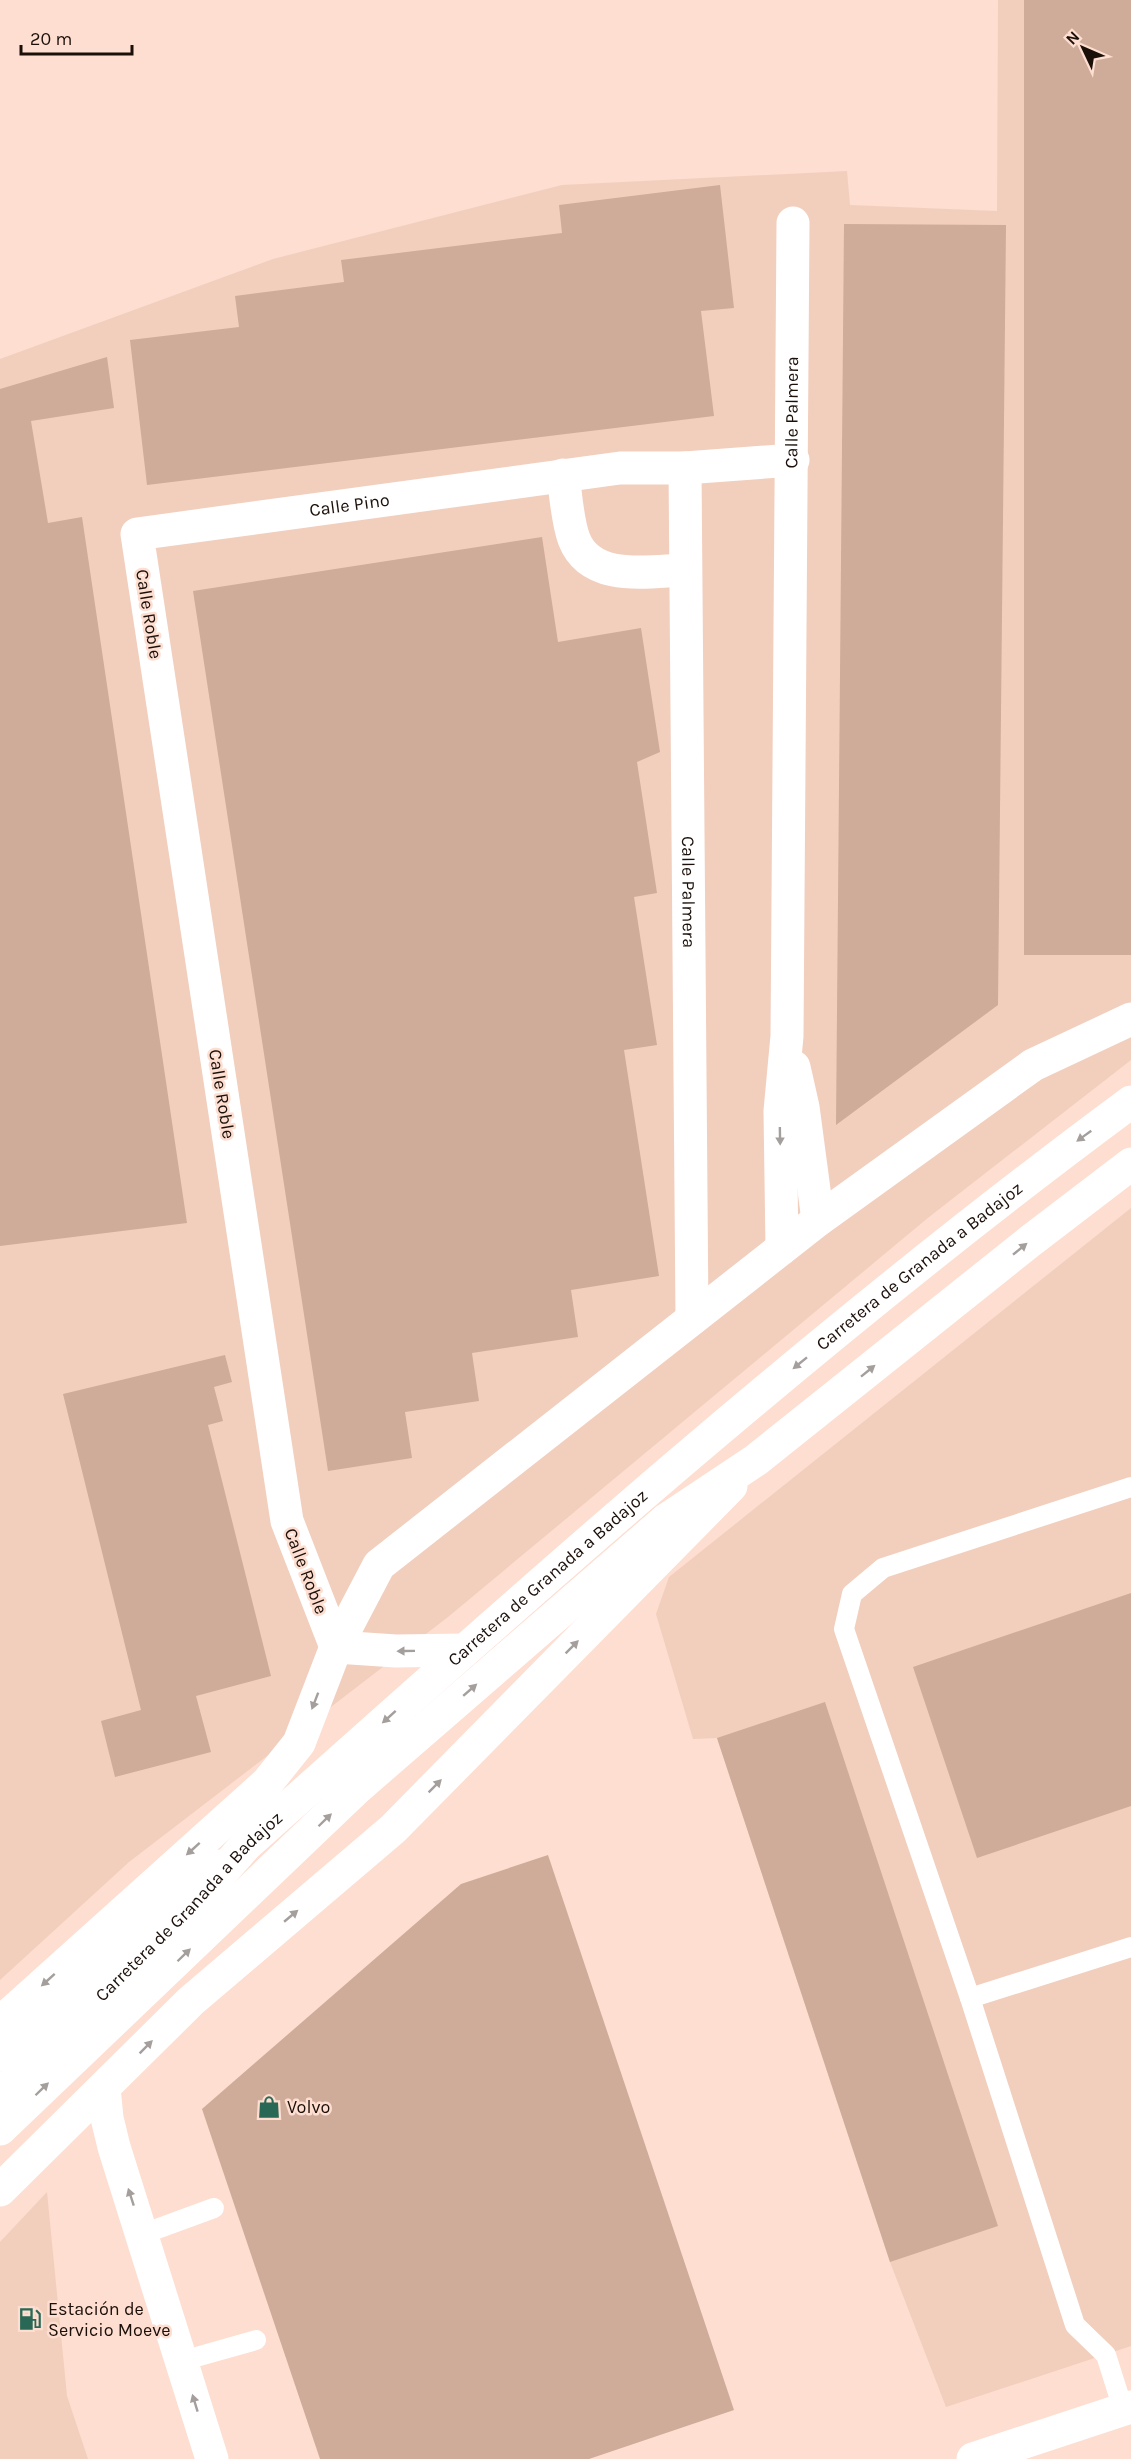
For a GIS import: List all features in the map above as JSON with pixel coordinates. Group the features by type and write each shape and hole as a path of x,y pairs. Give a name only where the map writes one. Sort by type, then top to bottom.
{"main road":[{"name":"Calle Palmera","path":"782,1248 780,1112 787,1036 793,223"},
{"name":"Calle Pino","path":"136,534 620,468 685,468 793,460"},
{"name":"Calle Palmera","path":"685,468 692,1317"},
{"path":"563,475 574,540 589,559 613,572 685,570"},
{"name":"Calle Roble","path":"136,534 287,1521 336,1647"},
{"path":"0,2023 267,1783 299,1743 336,1647 379,1565 818,1220 1033,1065 1131,1018"},
{"name":"Calle Palmera","path":"787,1036 803,1107 818,1220"},
{"name":"Carretera de Granada a Badajoz","path":"0,2095 189,1909 246,1845 656,1481 1010,1191 1131,1101"},
{"name":"Carretera de Granada a Badajoz","path":"0,2129 356,1790 666,1520 756,1460 1131,1164"},
{"path":"0,2190 191,2001 393,1829 756,1460"},
{"path":"336,1647 396,1651 464,1650"},
{"path":"0,2055 177,1895 246,1845"},
{"path":"104,2088 114,2147 212,2459"},
{"path":"973,2459 1127,2408"}],"lane":[{"path":"1127,2408 1106,2355 1075,2325 970,1998 844,1629 852,1594 883,1568 1131,1487"},
{"path":"970,1998 1131,1947"},
{"path":"143,2234 214,2208"},
{"path":"182,2361 256,2340"}],"shaded area":[{"path":"998,0 1131,0 1131,1060 929,1217 448,1617 129,1862 0,1980 0,359 273,259 562,185 847,171 850,205 997,211"},
{"path":"1131,1208 1131,2346 946,2407 890,2262 717,1738 693,1739 656,1614 669,1577"},
{"name":"Estación de Servicio Moeve","path":"47,2192 67,2396 88,2459 0,2459 0,2242"}],"building":[{"path":"1024,0 1131,0 1131,955 1024,955"},
{"path":"720,185 734,308 701,311 714,416 147,485 130,340 239,327 235,296 344,282 341,260 562,233 559,205"},
{"path":"844,224 1006,225 998,1005 836,1125"},
{"path":"107,357 114,408 31,421 48,523 82,517 187,1223 0,1246 0,389"},
{"path":"542,537 558,642 641,628 660,752 637,762 657,893 634,897 657,1045 624,1050 659,1276 571,1290 578,1337 472,1353 479,1401 405,1412 412,1458 328,1471 193,591"},
{"path":"225,1355 232,1382 214,1387 223,1421 208,1425 271,1676 196,1696 211,1752 115,1777 101,1721 141,1710 63,1394"},
{"path":"1131,1593 1131,1806 977,1858 913,1667"},
{"path":"825,1702 998,2226 890,2262 717,1738"},
{"path":"548,1855 734,2410 589,2459 320,2459 202,2109 461,1884"}],"place":[{"name":"Volvo","path":"269,2107"},
{"name":"Estación de Servicio Moeve","path":"30,2319"}]}
